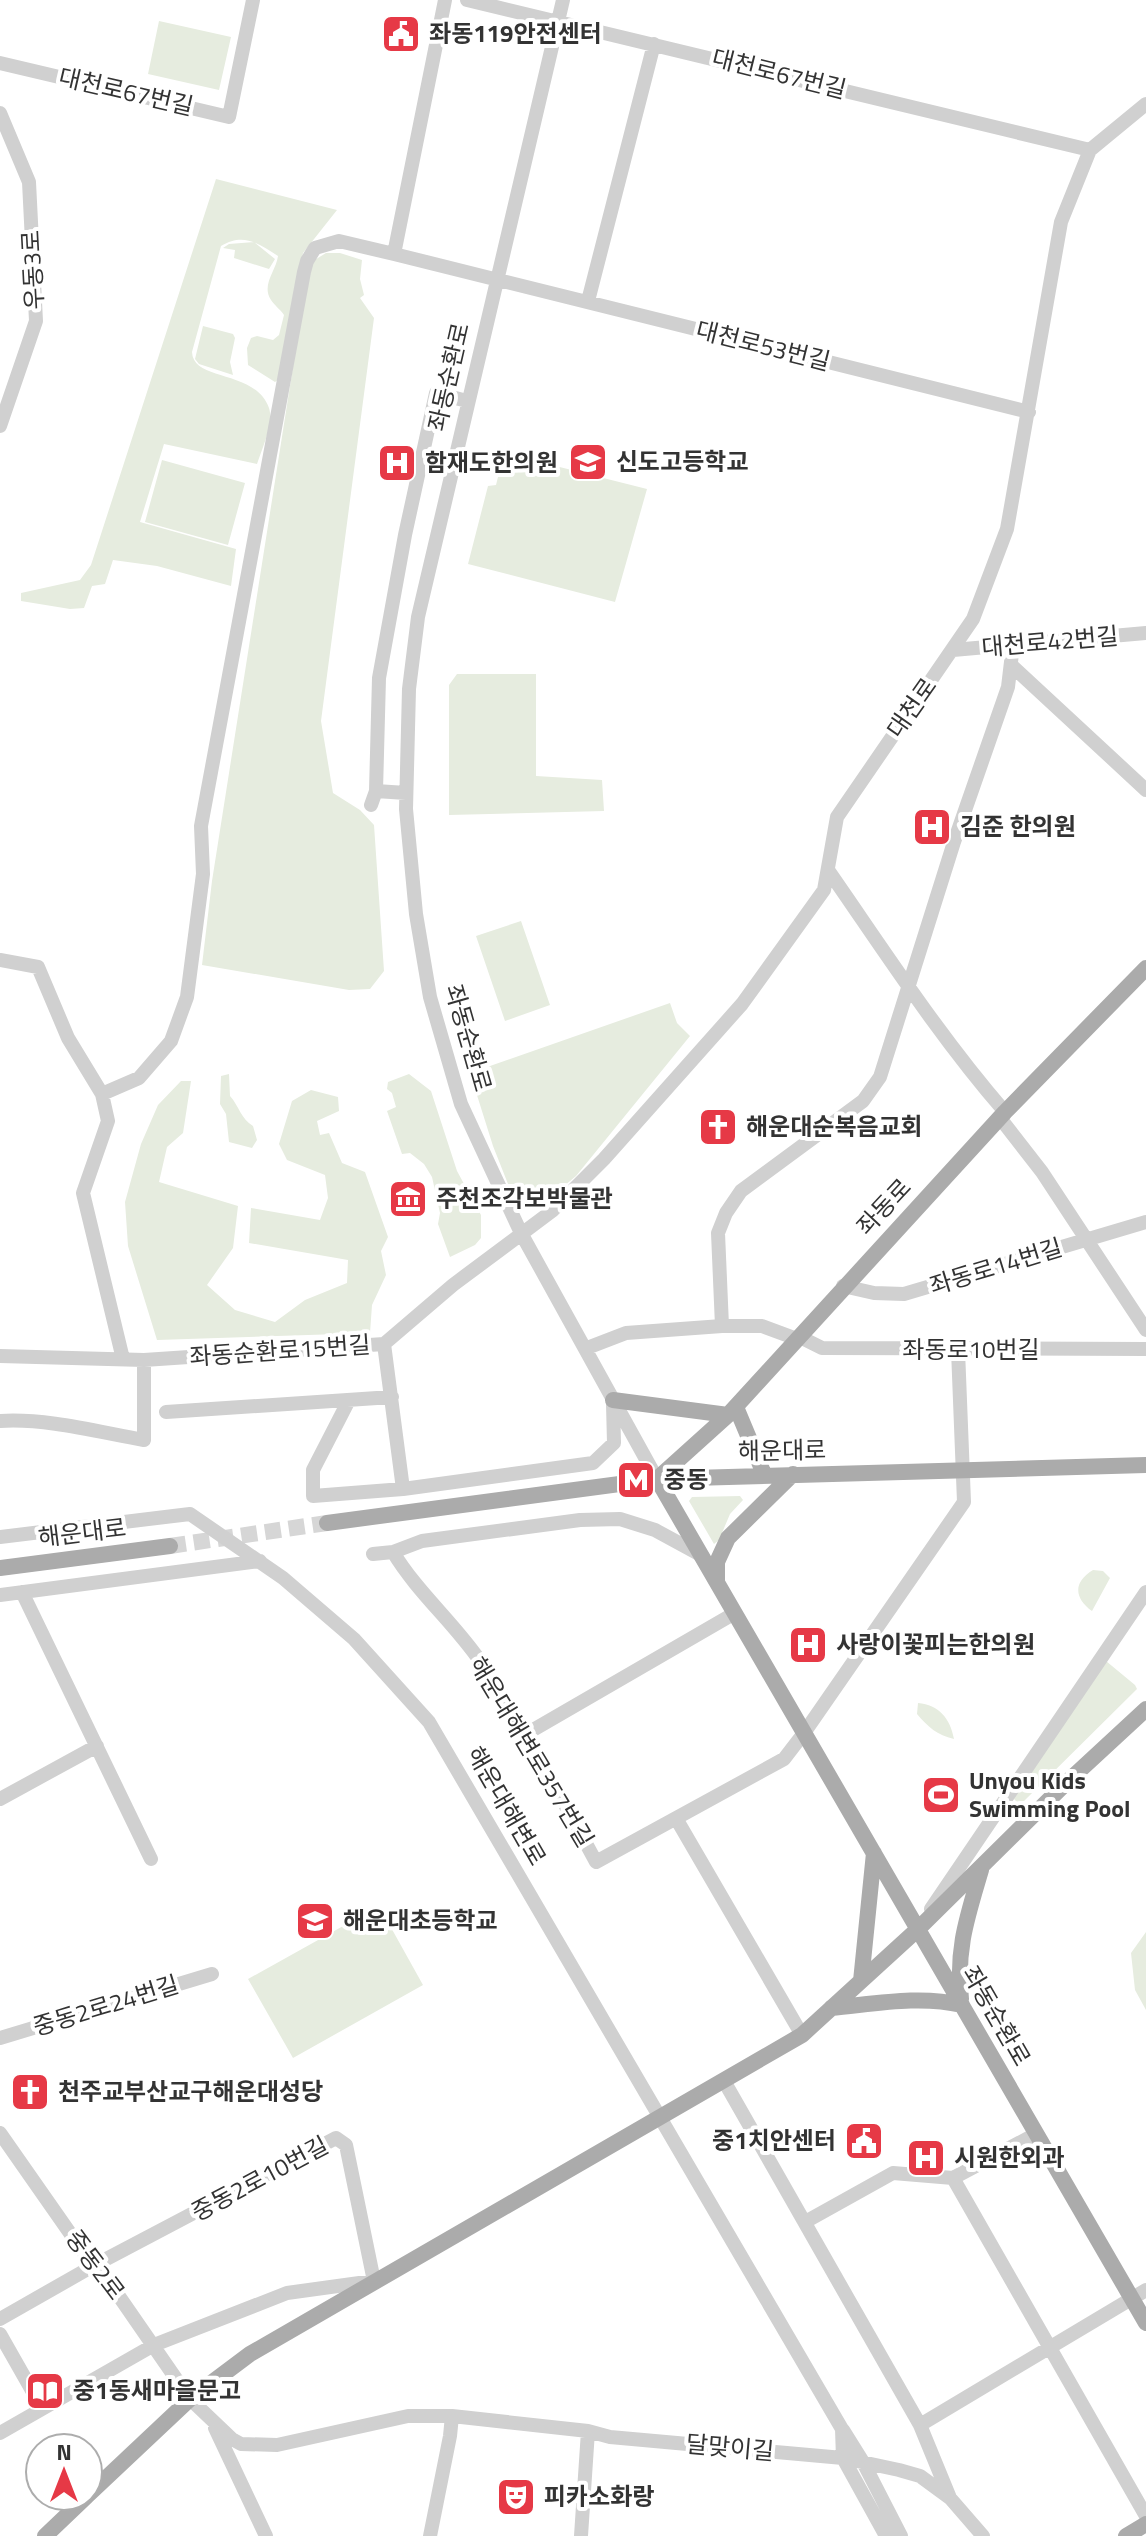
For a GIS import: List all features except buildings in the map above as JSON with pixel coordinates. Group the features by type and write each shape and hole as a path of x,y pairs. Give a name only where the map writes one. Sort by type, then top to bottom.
{"main road":[{"name":"좌동로","path":"657,1479 732,1411 1002,1115 1146,968"},
{"path":"613,1400 732,1411 764,1474"},
{"name":"해운대로","path":"327,1523 657,1479 1146,1465"},
{"path":"717,1582 717,1562 728,1538 793,1474"},
{"name":"좌동순환로","path":"657,1479 1036,2134 1141,2299 1146,2323"},
{"name":"해운대로","path":"0,1568 170,1546"},
{"path":"104,2481 190,2399 250,2354 802,2035 918,1929 1146,1709"},
{"path":"861,1981 874,1853"},
{"path":"831,2008 914,1999 943,2000 962,2005 959,1953 983,1865"},
{"path":"45,2536 71,2512"},
{"path":"1126,2536 1146,2524"}],"street":[{"name":"대천로67번길","path":"0,63 229,117 253,0"},
{"path":"394,254 445,0"},
{"name":"대천로67번길","path":"467,0 1090,150"},
{"name":"좌동순환로","path":"563,0 418,617 409,689 406,793 416,914 430,997 461,1104 521,1233 657,1479"},
{"path":"588,301 654,44"},
{"name":"대천로","path":"521,1233 552,1211 604,1159 742,1004 824,890 837,817 973,619 1000,553 1029,412 1061,222 1090,150 1146,104"},
{"name":"우동3로","path":"0,113 29,182 36,321 0,426"},
{"path":"102,1094 139,1078 171,1041 187,997 203,874 201,826 307,261 315,248 339,241 497,279"},
{"name":"대천로53번길","path":"497,279 1029,412"},
{"path":"406,793 374,798 379,678 405,535 436,393 467,401"},
{"name":"대천로42번길","path":"953,650 1146,633"},
{"path":"722,1326 718,1233 726,1213 741,1191 863,1101 880,1077 954,842 1008,687 1013,645"},
{"path":"1012,666 1146,790"},
{"path":"828,870 1042,1172 1146,1330"},
{"path":"0,960 38,967 68,1038 102,1094 108,1121 83,1193 123,1359"},
{"name":"좌동로14번길","path":"843,1286 874,1293 904,1294 1146,1222"},
{"name":"좌동순환로15번길","path":"0,1356 144,1360 384,1344 453,1285 521,1233"},
{"name":"좌동로10번길","path":"587,1348 626,1333 762,1326 822,1348 1146,1349"},
{"path":"384,1344 403,1489"},
{"path":"802,2035 677,1820 784,1759 964,1502 958,1350"},
{"path":"0,1421 80,1428 144,1440 144,1360"},
{"path":"166,1412 392,1397"},
{"path":"349,1400 313,1470 313,1496 403,1489 593,1463 614,1443 613,1400"},
{"name":"해운대해변로","path":"0,1537 190,1514 260,1561 354,1639 429,1722 842,2429 843,2458"},
{"path":"373,1554 393,1552 422,1541 580,1520 620,1519 655,1530 701,1555"},
{"name":"해운대해변로357번길","path":"393,1552 406,1573 479,1659 526,1734 596,1862 677,1820"},
{"path":"0,1595 260,1561"},
{"path":"22,1592 151,1859"},
{"path":"918,1929 1146,1592"},
{"path":"526,1734 735,1613"},
{"path":"0,1799 97,1746"},
{"name":"중동2로24번길","path":"0,2038 212,1974"},
{"path":"724,2081 920,2425 950,2498"},
{"name":"중동2로","path":"0,2133 190,2399"},
{"path":"805,2222 893,2173 953,2178 1036,2134"},
{"name":"중동2로10번길","path":"93,2266 336,2138 346,2145 374,2281"},
{"path":"953,2178 1146,2516"},
{"path":"0,2319 93,2266"},
{"path":"0,2433 154,2345 287,2293 374,2281"},
{"path":"920,2425 1141,2299"},
{"path":"0,2334 42,2408"},
{"name":"달맞이길","path":"190,2399 232,2439 250,2446 264,2446 408,2416 452,2416 588,2431 610,2437 843,2458 920,2476 950,2498 983,2536"},
{"path":"430,2536 452,2416"},
{"name":"달맞이길","path":"210,2417 266,2536"},
{"path":"842,2429 863,2462 901,2536"},
{"path":"581,2536 588,2431"},
{"path":"843,2458 886,2536"}],"shaded area":[{"path":"159,21 231,37 219,90 148,74"},
{"path":"216,179 337,210 303,253 279,379 275,382 248,365 247,348 251,338 257,336 273,340 279,335 284,315 268,294 278,256 251,241 237,240 221,246 192,352 202,368 239,381 262,396 270,414 267,436 257,464 164,444 140,522 236,549 231,586 157,566 113,560 105,584 92,586 84,608 70,609 21,601 21,593 80,580 91,565"},
{"path":"254,242 275,259 269,269 234,258 235,250 223,248 229,244"},
{"path":"326,253 340,253 362,260 360,279 364,295 360,298 374,318 321,721 333,793 360,810 374,825 384,971 370,989 349,990 202,965 212,881 307,278 313,261"},
{"path":"203,326 233,334 235,338 230,362 233,375 199,364 195,359"},
{"path":"504,453 647,489 615,602 468,564 488,486 496,485"},
{"path":"162,460 245,483 228,545 145,522"},
{"path":"457,674 536,674 536,776 602,780 604,811 449,815 449,685"},
{"path":"521,921 550,1005 505,1021 476,936"},
{"path":"670,1003 677,1023 690,1036 576,1176 551,1197 536,1205 524,1204 512,1194 470,1073"},
{"path":"229,1074 230,1096 253,1126 257,1140 252,1148 229,1142 226,1114 220,1104 221,1076"},
{"path":"409,1074 431,1091 457,1171 481,1215 481,1238 475,1245 450,1257 438,1224 440,1213 432,1177 424,1164 410,1153 402,1154 387,1111 396,1107 392,1093 387,1089 388,1082"},
{"path":"181,1081 191,1081 183,1133 167,1147 159,1182 238,1206 233,1248 207,1285 235,1310 275,1322 305,1300 347,1283 348,1260 249,1243 251,1208 320,1220 328,1198 325,1175 287,1160 279,1144 292,1101 311,1090 338,1097 339,1111 317,1121 320,1135 329,1133 342,1163 365,1172 388,1237 381,1251 386,1275 372,1305 370,1333 157,1340 128,1246 125,1202 141,1144 158,1105"},
{"path":"740,1496 743,1500 730,1514 719,1540 714,1544 689,1501 692,1497"},
{"path":"1093,1570 1103,1571 1110,1578 1092,1611 1082,1601 1078,1590 1082,1580"},
{"path":"1106,1661 1137,1689 1024,1801 1017,1802 1014,1799 1016,1793"},
{"path":"918,1703 942,1714 950,1725 954,1739 938,1733 925,1723 917,1714"},
{"path":"379,1906 423,1985 293,2058 248,1979"},
{"path":"1146,1932 1146,2010 1135,1990 1131,1953"}],"tunnel":[{"path":"170,1546 327,1523"}],"place":[{"name":"좌동119안전센터","path":"401,34"},
{"name":"신도고등학교","path":"588,462"},
{"name":"함재도한의원","path":"397,463"},
{"name":"김준 한의원","path":"932,827"},
{"name":"해운대순복음교회","path":"718,1127"},
{"name":"주천조각보박물관","path":"408,1199"},
{"name":"중동","path":"636,1480"},
{"name":"사랑이꽃피는한의원","path":"808,1645"},
{"name":"Unyou Kids Swimming Pool","path":"941,1795"},
{"name":"해운대초등학교","path":"315,1921"},
{"name":"천주교부산교구해운대성당","path":"30,2092"},
{"name":"중1치안센터","path":"864,2141"},
{"name":"시원한외과","path":"926,2158"},
{"name":"중1동새마을문고","path":"45,2391"},
{"name":"피카소화랑","path":"516,2497"}]}
